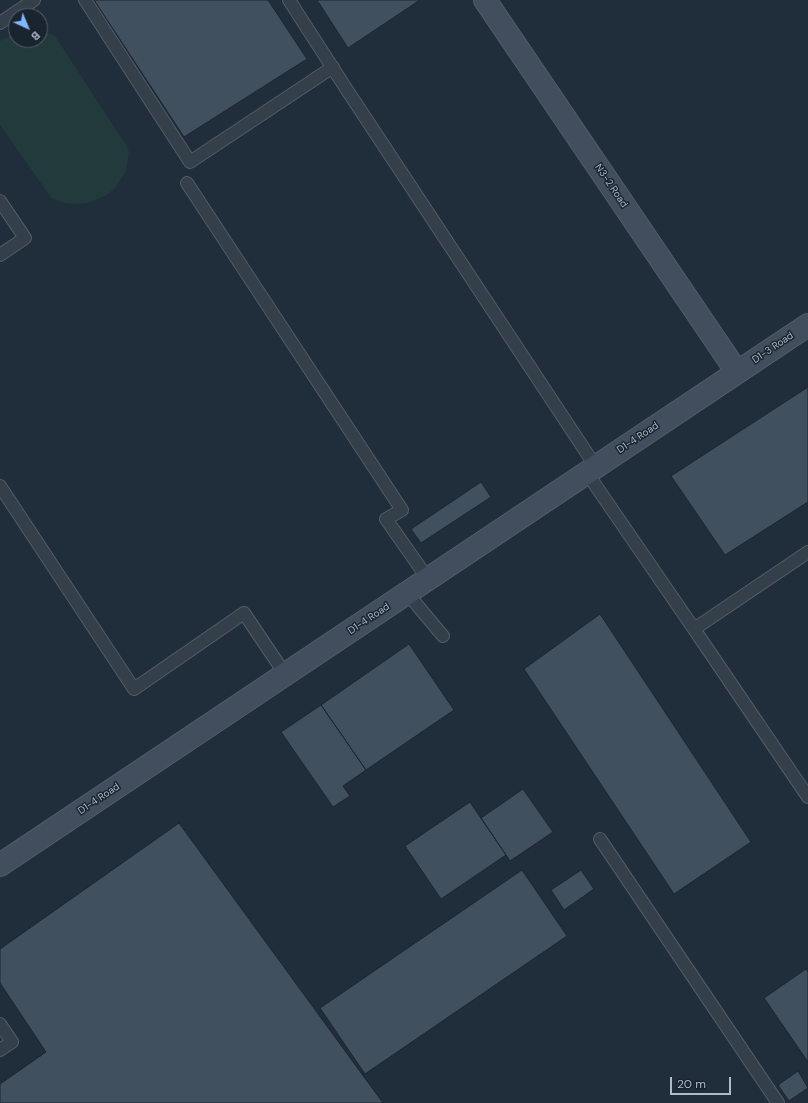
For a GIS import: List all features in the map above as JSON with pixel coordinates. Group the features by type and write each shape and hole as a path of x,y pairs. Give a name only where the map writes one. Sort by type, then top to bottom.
{"street":[{"name":"N3-2 Road","path":"485,0 738,372"},
{"name":"D1-3 Road","path":"738,372 808,325"},
{"name":"D1-4 Road","path":"0,865 738,372"}],"lane":[{"path":"0,23 34,0"},
{"path":"85,0 190,162 333,67"},
{"path":"289,0 694,629 808,797"},
{"path":"187,183 402,510 386,519 428,579"},
{"path":"0,201 25,238 0,255"},
{"path":"0,486 134,689 244,613 285,674"},
{"path":"694,629 808,552"},
{"path":"407,593 443,636"},
{"path":"600,838 778,1103"},
{"path":"0,1024 12,1042 0,1050"}],"green space":[{"path":"48,33 55,36 129,151 126,171 115,188 107,195 88,203 75,204 52,199 0,125 0,41 8,37 8,48 48,48"}],"building":[{"path":"94,0 268,0 307,59 184,137"},
{"path":"317,0 420,0 348,48"},
{"path":"808,387 808,502 725,555 671,476"},
{"path":"481,482 491,497 421,543 411,529"},
{"path":"600,614 751,842 674,894 524,669"},
{"path":"409,644 454,710 366,770 321,705"},
{"path":"321,705 366,770 343,786 350,796 333,807 281,732"},
{"path":"523,789 553,832 510,861 481,818"},
{"path":"470,802 506,855 441,899 405,846"},
{"path":"179,823 383,1103 0,1103 0,1084 46,1052 0,983 0,949"},
{"path":"522,870 567,936 365,1074 320,1008"},
{"path":"581,870 594,889 564,910 551,890"},
{"path":"806,969 808,972 808,1062 764,998"},
{"path":"798,1071 808,1088 789,1101 778,1085"}]}
